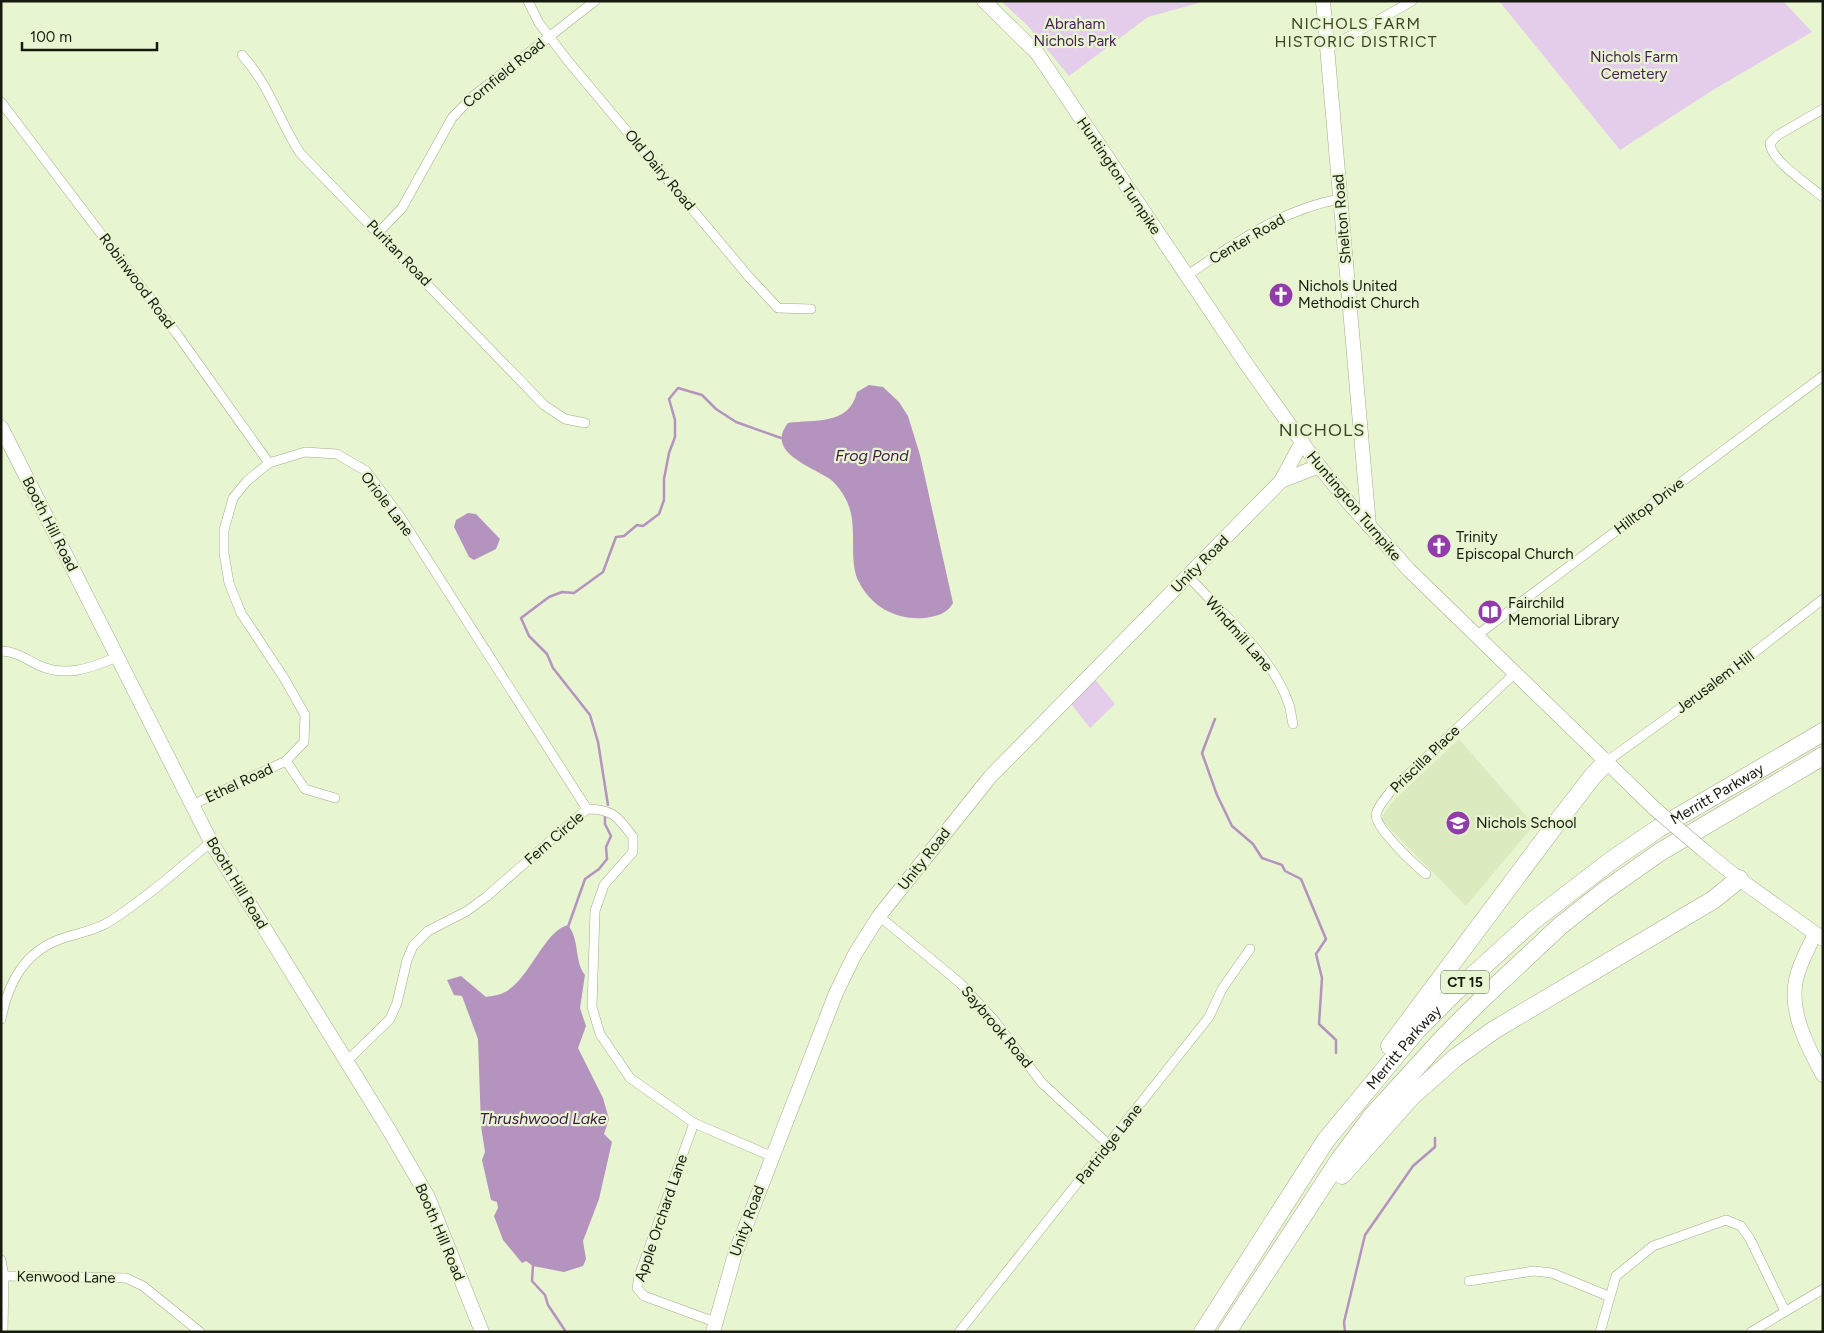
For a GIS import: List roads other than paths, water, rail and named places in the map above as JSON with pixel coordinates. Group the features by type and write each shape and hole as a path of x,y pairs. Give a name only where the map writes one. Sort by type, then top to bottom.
{"highway":[{"path":"1762,768 1823,724"},
{"name":"Merritt Parkway","path":"1203,1332 1326,1140 1417,1030 1504,946 1566,894 1612,860 1659,828 1823,732"},
{"name":"Merritt Parkway","path":"1227,1332 1340,1159 1372,1116 1444,1037 1481,1000 1560,926 1603,892 1660,852 1823,756"},
{"path":"1326,1140 1354,1095 1410,1018 1559,820 1606,762"},
{"path":"1734,808 1770,796 1823,769"},
{"path":"1295,1230 1411,1097 1455,1058 1494,1030 1713,900 1739,880"}],"main road":[{"name":"Huntington Turnpike","path":"984,1 1037,53 1186,276 1319,466 1408,570 1656,809 1739,880 1819,937"},
{"name":"Shelton Road","path":"1323,1 1369,526"},
{"name":"Booth Hill Road","path":"1,427 211,842 389,1130 428,1197 482,1332"},
{"name":"Unity Road","path":"714,1327 735,1254 771,1156 836,993 855,954 879,916 990,777 1281,481 1302,442"},
{"name":"Unity Road","path":"1281,481 1319,466"},
{"path":"1819,937 1800,966 1794,998 1797,1017 1823,1075"}],"street":[{"name":"Old Dairy Road","path":"528,1 539,24 713,235 778,308 811,308"},
{"name":"Cornfield Road","path":"379,232 402,208 452,118 472,97 595,1"},
{"path":"1327,49 1412,1"},
{"name":"Puritan Road","path":"242,55 259,74 274,102 286,132 300,153 379,232 544,405 564,419 585,423"},
{"name":"Robinwood Road","path":"1,102 178,334 269,463"},
{"path":"1823,109 1778,135 1770,143 1770,147 1776,158 1823,197"},
{"name":"Center Road","path":"1186,276 1261,227 1302,209 1340,199"},
{"name":"Hilltop Drive","path":"1476,636 1823,376"},
{"name":"Oriole Lane","path":"286,762 304,742 305,715 284,678 241,612 229,583 224,553 224,530 233,498 247,481 269,463 305,452 337,454 366,471 399,515 587,809"},
{"name":"Windmill Lane","path":"1188,576 1255,650 1276,678 1288,702 1293,724"},
{"name":"Jerusalem Hill","path":"1606,762 1714,684 1823,599"},
{"path":"1,651 19,655 39,666 59,672 73,672 94,667 117,657"},
{"name":"Priscilla Place","path":"1426,874 1385,833 1376,815 1390,792 1514,674"},
{"path":"286,762 305,789 335,798"},
{"name":"Ethel Road","path":"192,805 286,762"},
{"name":"Fern Circle","path":"346,1062 390,1020 397,1002 407,960 413,946 428,931 467,911 486,897 587,809 601,809 617,815 633,836 633,852 604,884 595,911 592,1007 600,1034 630,1078 694,1123 771,1156"},
{"path":"1,1019 6,995 21,966 36,952 58,940 110,922 211,842"},
{"name":"Saybrook Road","path":"879,916 960,983 994,1020 1042,1083 1109,1145"},
{"name":"Partridge Lane","path":"959,1332 1109,1145 1209,1016 1222,989 1250,949"},
{"name":"Apple Orchard Lane","path":"694,1123 639,1276 637,1288 644,1296 714,1327"},
{"path":"1600,1332 1608,1296 1616,1276 1653,1246 1726,1220 1741,1226 1750,1239 1785,1311"},
{"path":"1,1260 4,1276 3,1332"},
{"path":"1470,1281 1534,1270 1552,1273 1608,1296"},
{"name":"Kenwood Lane","path":"4,1276 126,1278 143,1286 200,1332"},
{"path":"1751,1332 1823,1290"}],"water":[{"name":"Frog Pond","path":"869,385 883,387 899,402 908,416 920,455 953,603 948,610 938,615 925,618 905,617 886,610 871,599 864,591 856,574 851,513 845,497 833,481 793,457 786,450 782,442 782,433 788,423 829,419 839,416 853,403 857,392"},
{"path":"468,513 476,514 500,539 496,549 474,560 469,557 454,527 456,520"},
{"name":"Thrushwood Lake","path":"568,925 572,931 579,963 585,975 580,1008 586,1026 578,1048 603,1098 609,1119 604,1134 612,1142 599,1199 583,1241 586,1259 583,1266 564,1272 533,1266 526,1261 522,1263 503,1240 494,1216 498,1208 497,1202 491,1200 482,1160 485,1152 481,1126 478,1039 462,996 454,995 447,980 461,976 486,997 503,993 514,986 522,977 551,936 559,929"}],"waterway":[{"path":"608,805 598,742 590,715 553,668 547,654 529,636 521,618 549,597 562,592 574,593 603,572 616,537 624,536 637,525 643,526 659,514 664,500 664,479 669,453 675,437 675,420 669,399 678,388 702,395 716,409 736,422 781,438"},
{"path":"1215,719 1202,753 1217,795 1232,826 1253,844 1262,858 1282,865 1285,871 1301,879 1326,939 1316,954 1322,978 1319,1024 1336,1040 1336,1053"},
{"path":"568,927 585,879 599,869 607,859 606,847 611,836 605,824 605,816"},
{"path":"1345,1332 1344,1322 1365,1235 1413,1166 1435,1147 1435,1138"},
{"path":"533,1265 532,1281 545,1295 548,1305 566,1332"}],"place":[{"name":"Nichols United Methodist Church","path":"1281,295"},
{"name":"Trinity Episcopal Church","path":"1439,546"},
{"name":"Fairchild Memorial Library","path":"1490,612"},
{"name":"Nichols School","path":"1458,823"}],"district":[{"name":"NICHOLS FARM HISTORIC DISTRICT","path":"1356,32"},
{"name":"NICHOLS","path":"1322,430"}],"park label":[{"name":"Abraham Nichols Park","path":"1075,32"},
{"name":"Nichols Farm Cemetery","path":"1634,66"}]}
